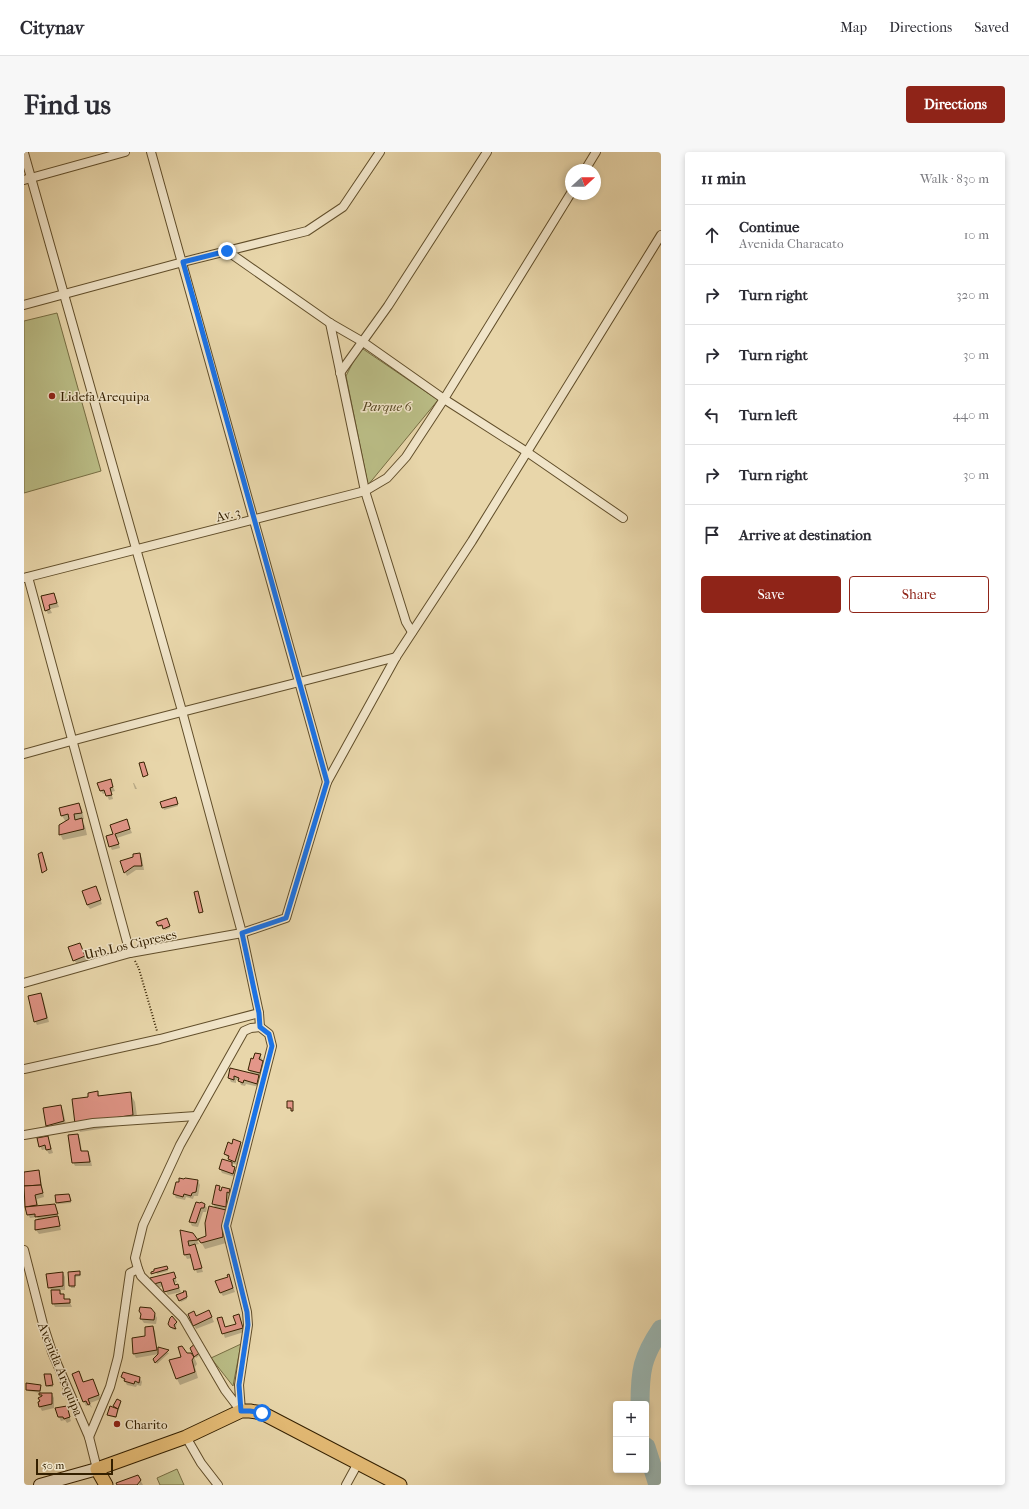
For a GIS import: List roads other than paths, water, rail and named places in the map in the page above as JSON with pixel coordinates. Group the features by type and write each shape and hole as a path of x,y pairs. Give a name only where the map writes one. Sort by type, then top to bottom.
{"main road":[{"path":"40,1485 97,1469 186,1437 241,1411 250,1411 262,1413 400,1485"},
{"name":"Avenida Arequipa","path":"97,1469 106,1485"}],"street":[{"path":"27,179 125,152"},
{"path":"151,152 183,262 327,782"},
{"path":"24,305 183,262 307,231 343,207 380,152"},
{"path":"340,373 388,306 487,152"},
{"path":"589,164 596,152"},
{"path":"24,153 27,179 63,294 182,711 242,933 259,1013 260,1027"},
{"name":"Av. 3","path":"26,577 366,491 387,478 406,457 567,200"},
{"path":"327,782 396,657 472,541 661,235"},
{"path":"227,251 330,323 363,342 623,518"},
{"path":"330,323 366,491 406,622 412,632"},
{"path":"26,577 130,953"},
{"path":"24,754 182,711 300,683 396,657"},
{"name":"Urb.Los Cipreses","path":"24,983 130,953 242,933 286,918 327,782"},
{"path":"24,1069 160,1039 259,1013"},
{"path":"260,1027 269,1034 272,1046 226,1226 247,1312 248,1325 239,1385 241,1411 225,1390 183,1318 142,1276 135,1258 143,1225 180,1145 244,1031 251,1028 260,1027"},
{"path":"24,1135 93,1123 196,1116"},
{"name":"Avenida Arequipa","path":"24,1250 47,1338 89,1437 97,1469"},
{"path":"89,1437 110,1387 118,1357 130,1273 138,1269"},
{"path":"186,1437 200,1463 218,1485"},
{"path":"346,1485 358,1463"}],"waterway":[{"path":"640,1401 643,1365 646,1356 661,1329"},
{"path":"649,1456 658,1485"}],"place":[{"name":"Lidefa Arequipa","path":"52,396"},
{"name":"Charito","path":"117,1424"}],"park label":[{"name":"Parque 6","path":"387,406"}]}
